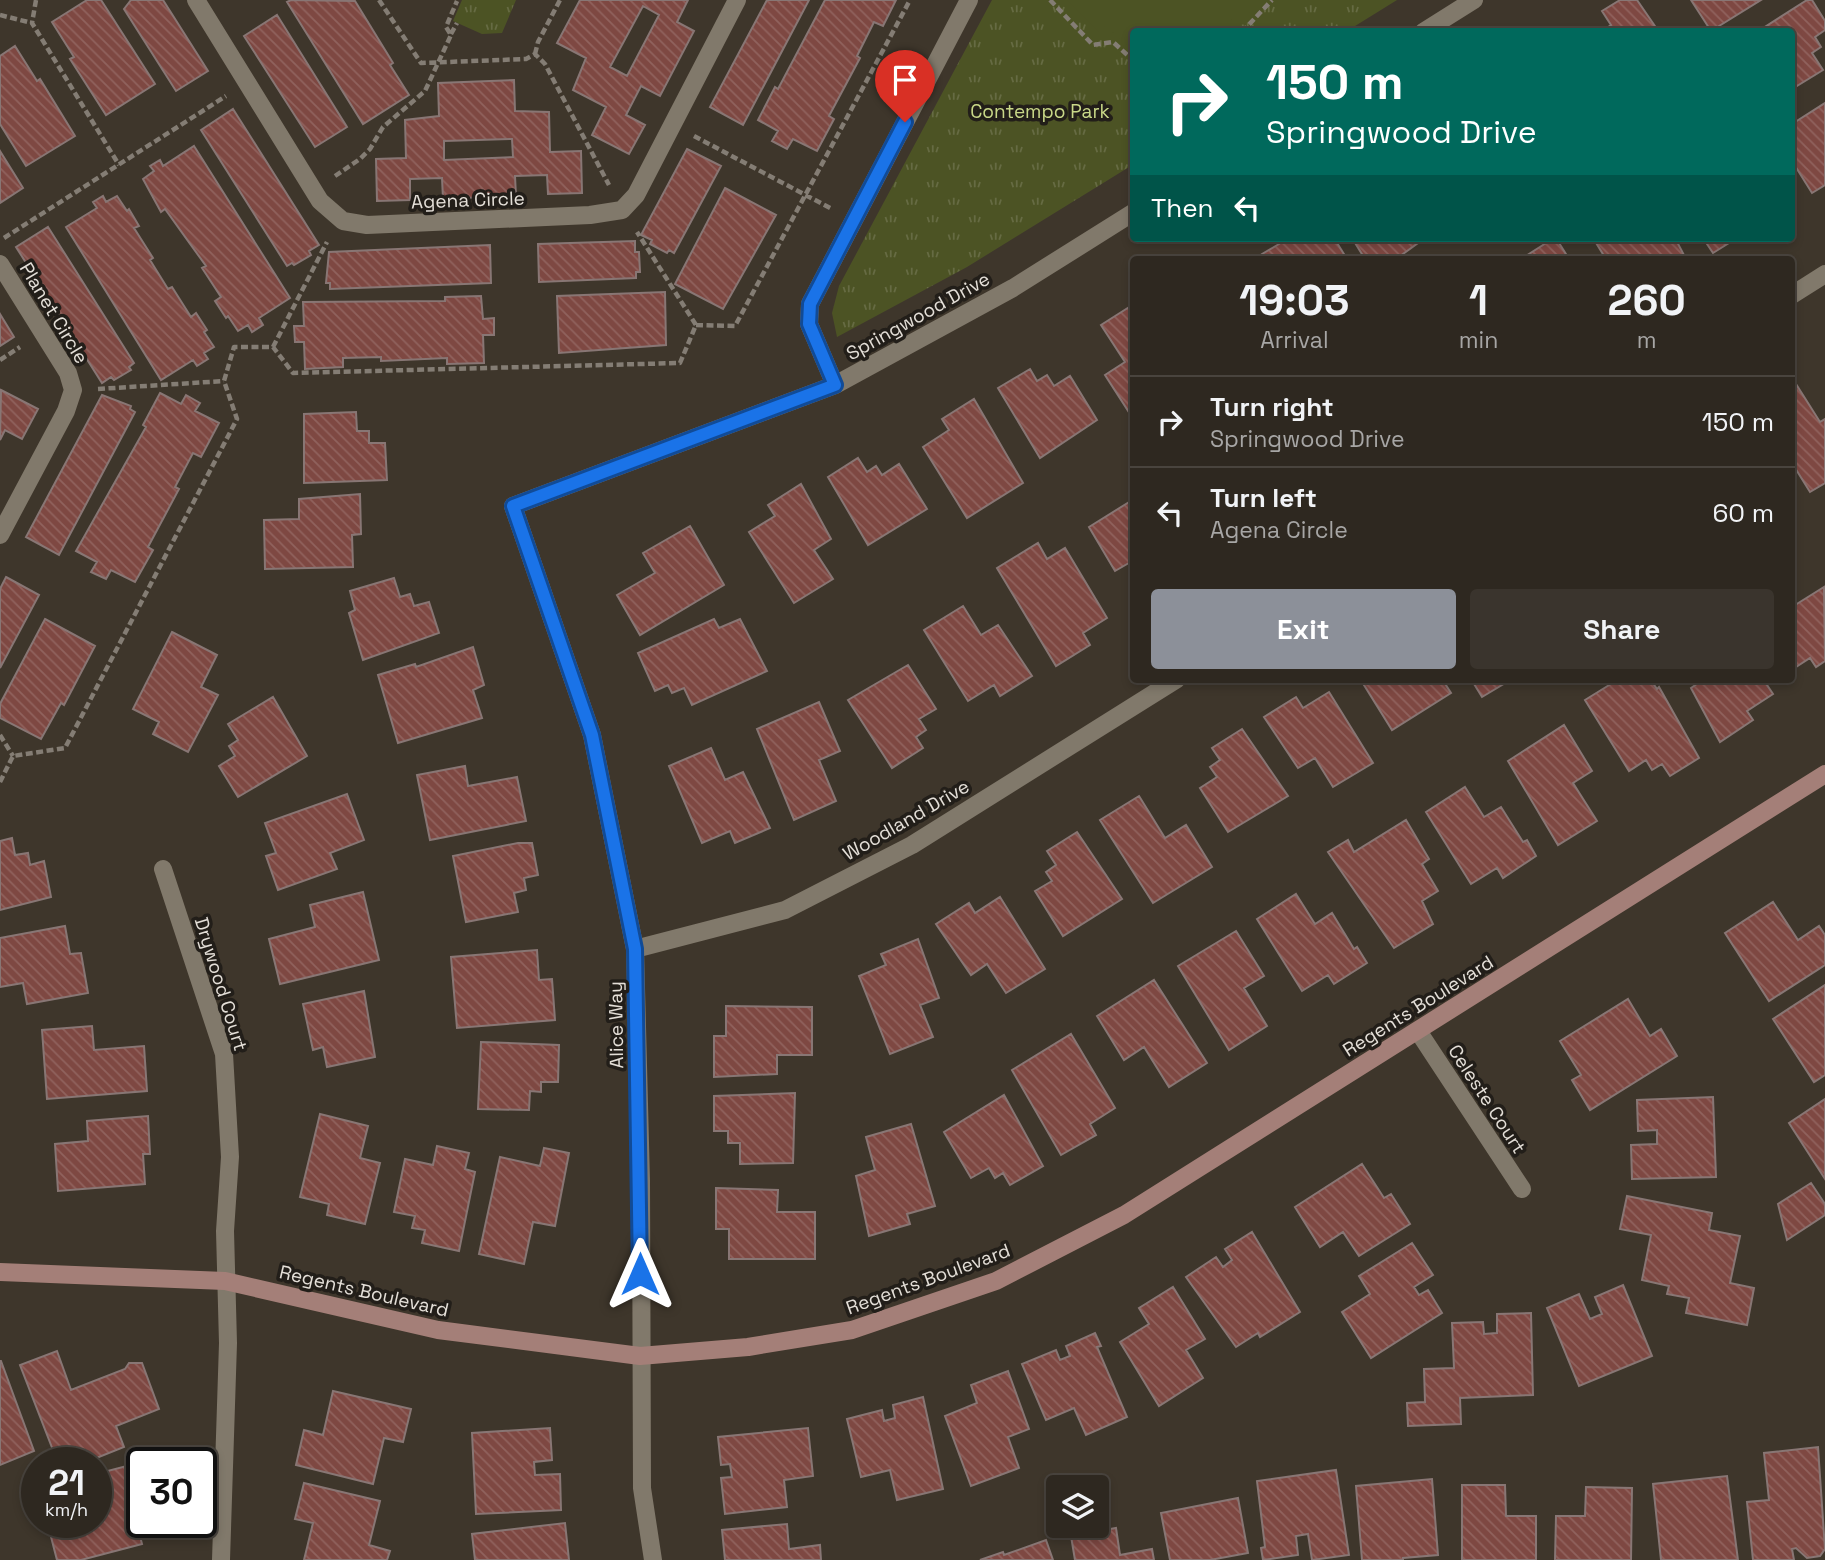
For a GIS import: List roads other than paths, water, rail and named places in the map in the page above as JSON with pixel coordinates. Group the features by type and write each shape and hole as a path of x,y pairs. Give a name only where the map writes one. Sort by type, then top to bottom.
{"street":[{"name":"Agena Circle","path":"195,0 314,191 339,219 367,225 590,215 622,210 636,195 737,0"},
{"path":"835,385 809,324 810,304 969,0"},
{"path":"1429,28 1474,0"},
{"name":"Springwood Drive","path":"513,506 835,385 1013,288 1130,215"},
{"name":"Planet Circle","path":"0,264 68,373 73,390 66,411 0,535"},
{"path":"1795,293 1825,274"},
{"name":"Alice Way","path":"513,506 592,735 635,949 641,1181 642,1488 653,1560"},
{"name":"Woodland Drive","path":"635,949 785,910 912,845 1171,683"},
{"name":"Regents Boulevard","path":"0,1272 225,1281 438,1330 640,1356 748,1347 852,1330 996,1280 1124,1215 1823,780"},
{"name":"Drywood Court","path":"163,869 224,1054 230,1157 225,1281 228,1343 221,1560"},
{"name":"Celeste Court","path":"1418,1031 1522,1189"}],"park label":[{"name":"Contempo Park","path":"1040,111"}]}
